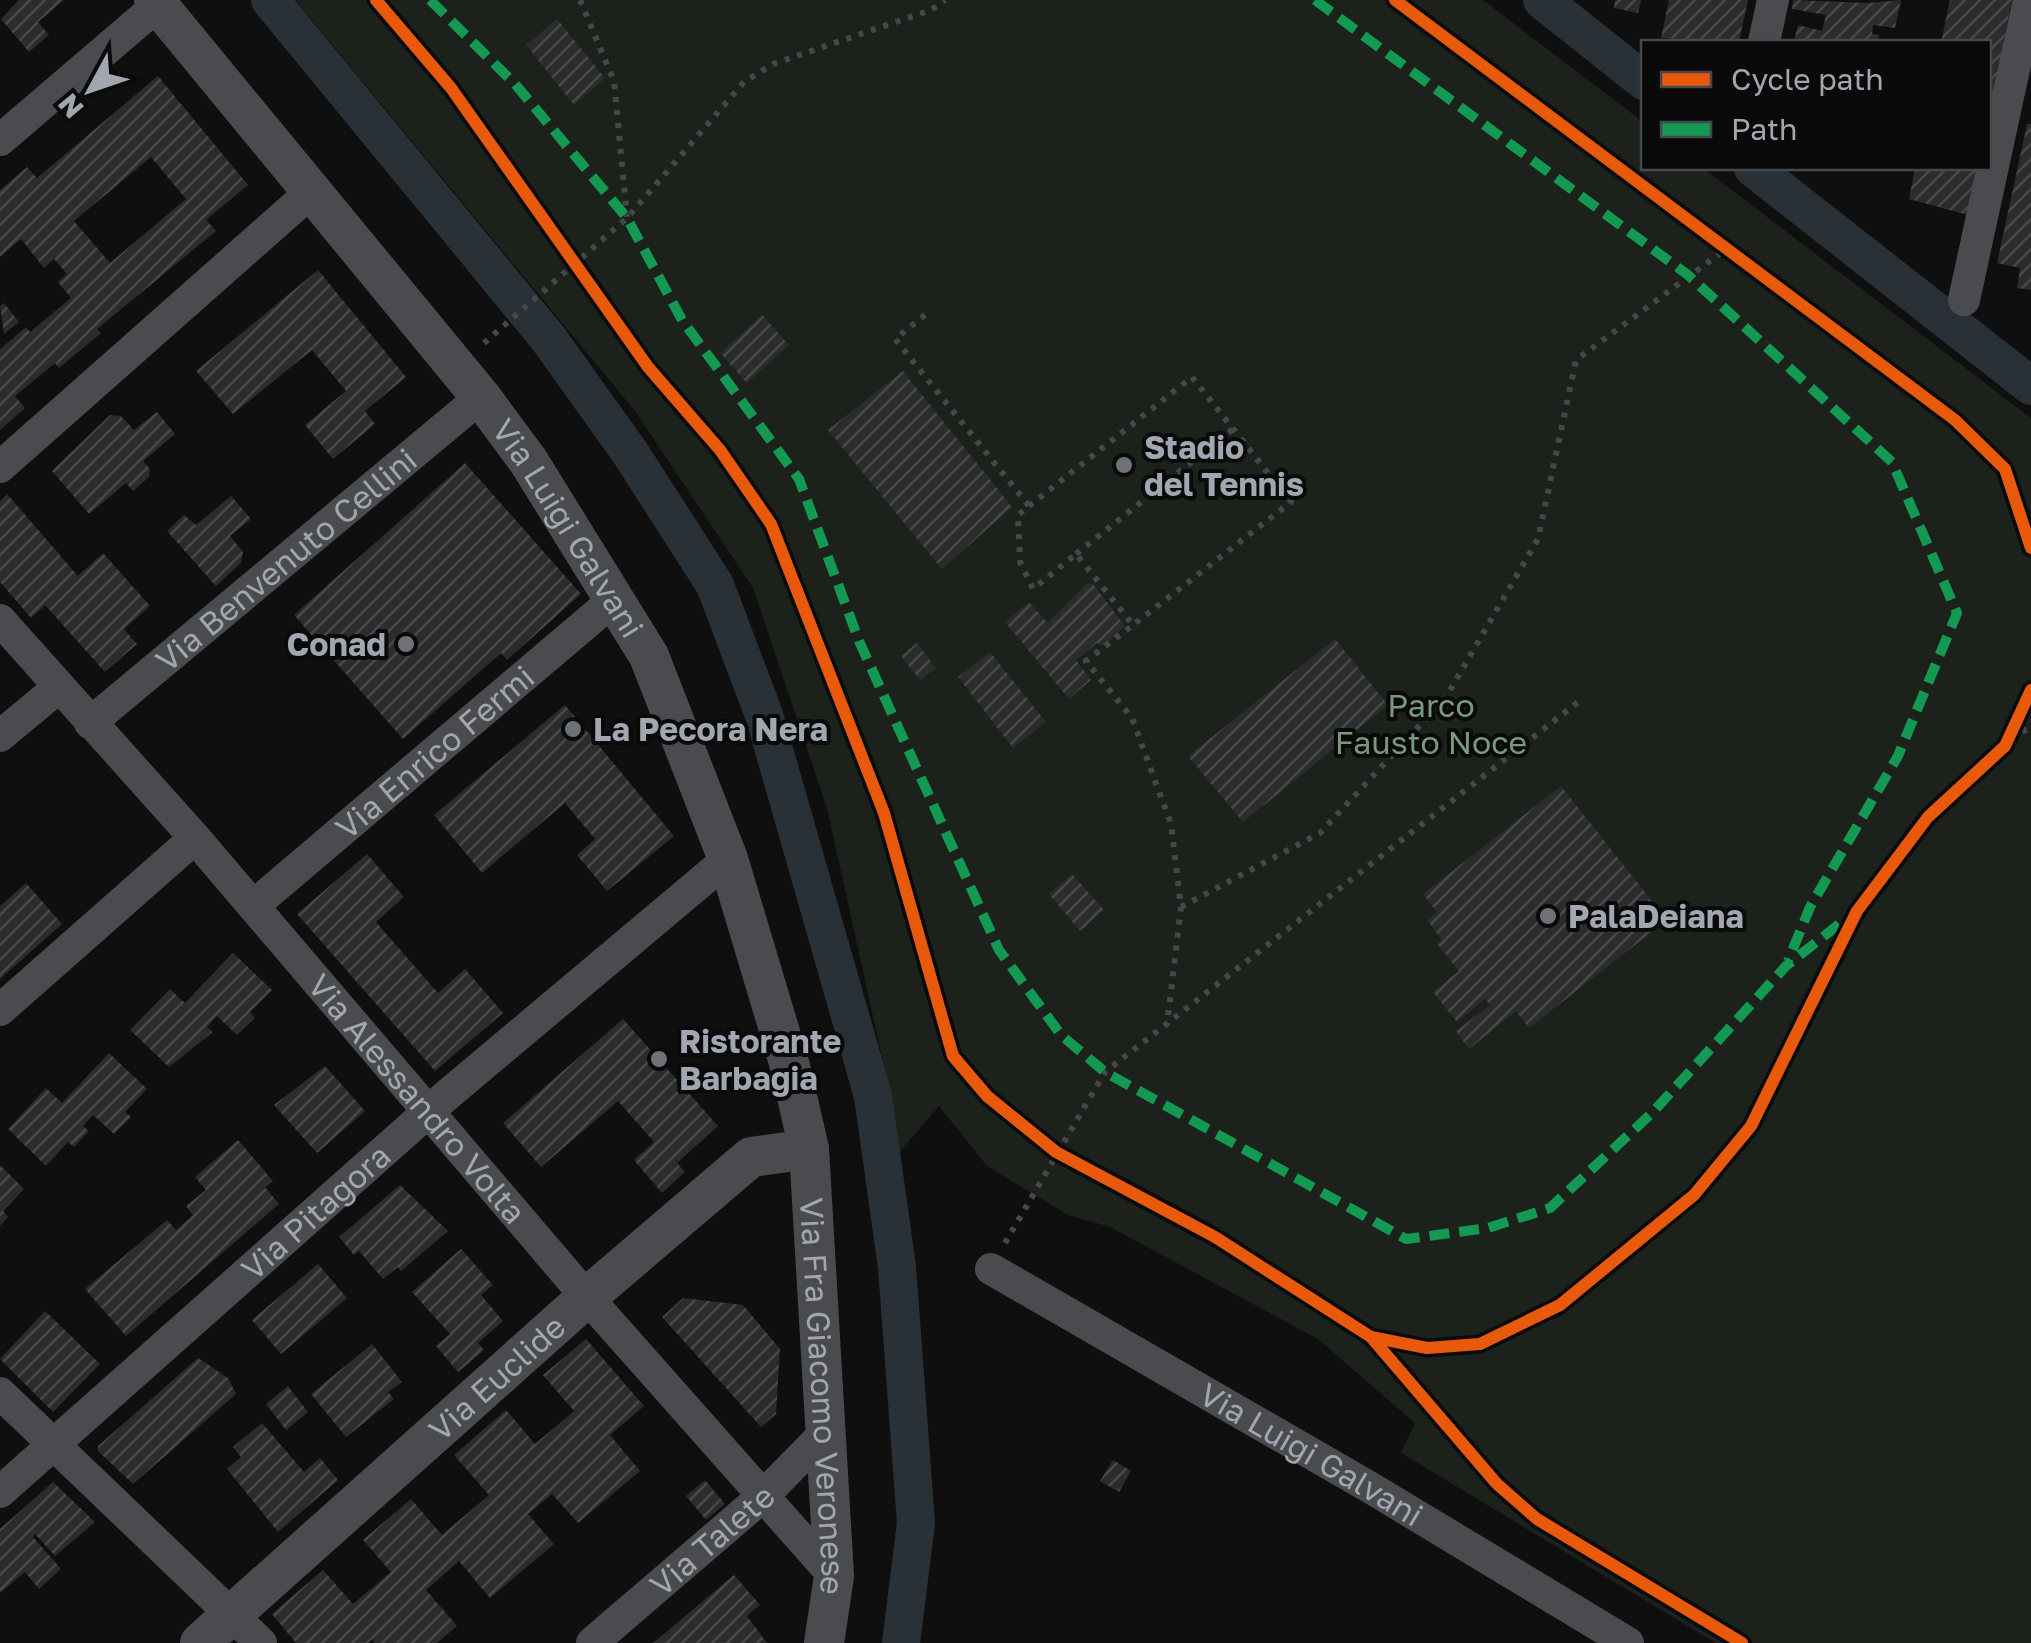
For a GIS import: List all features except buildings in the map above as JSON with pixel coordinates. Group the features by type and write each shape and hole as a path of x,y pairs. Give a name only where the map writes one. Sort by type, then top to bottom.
{"street":[{"path":"1764,40 1772,0"},
{"path":"1964,300 2030,0"},
{"path":"0,140 156,2"},
{"name":"Via Luigi Galvani","path":"156,2 481,396 530,462 649,656 728,859 790,1066 809,1150"},
{"path":"0,467 311,192"},
{"name":"Via Benvenuto Cellini","path":"90,723 481,396"},
{"name":"Via Enrico Fermi","path":"253,906 616,598"},
{"name":"Via Alessandro Volta","path":"0,620 195,838 587,1297 834,1576"},
{"path":"0,736 59,687"},
{"path":"0,1010 195,838"},
{"name":"Via Pitagora","path":"0,1492 428,1112 728,859"},
{"name":"Via Euclide","path":"200,1643 587,1297 751,1157 809,1150"},
{"name":"Via Fra Giacomo Veronese","path":"809,1150 834,1576 824,1643"},
{"name":"Via Luigi Galvani","path":"992,1269 1371,1488 1628,1643"},
{"path":"0,1393 261,1643"},
{"name":"Via Talete","path":"592,1643 762,1497 826,1432"}],"path":[{"path":"580,0 614,81 627,218"},
{"path":"494,334 579,264 627,218 744,82 772,64 931,10 946,0"},
{"path":"1710,237 1741,260"},
{"path":"567,248 588,279"},
{"path":"1181,907 1320,833 1446,697 1538,539 1576,360 1726,248"},
{"path":"926,314 895,339 1029,506"},
{"path":"1167,1025 1181,907 1170,824 1132,718 1086,661 1291,502 1192,376 1018,515 1020,562 1033,589 1233,429"},
{"path":"1076,554 1133,624"},
{"path":"992,1269 1030,1196 1105,1072 1582,700"},
{"path":"2008,741 2017,720"},
{"path":"2008,741 2031,728"},
{"path":"1042,1141 1074,1162"}],"green space":[{"name":"Parco Fausto Noce","path":"295,0 1483,0 1641,120 1641,170 1706,170 2031,418 2031,1643 1716,1643 1401,1453 1415,1423 1318,1339 1110,1227 1068,1215 987,1166 939,1106 897,1155 886,1075 827,808 753,588 635,411"}],"waterway":[{"path":"270,0 548,338 631,454 715,585 764,715 873,1096 897,1267 916,1523 901,1643"},
{"path":"1542,0 1641,79"},
{"path":"1756,170 2031,386"}],"marked path":[{"path":"430,0 515,84 627,218 682,320 799,479 859,641 999,950 1061,1035 1105,1072 1406,1239 1488,1228 1550,1208 1652,1113 1786,966 1847,918"},
{"path":"1315,0 1688,275 1892,462 1957,613 1898,756 1810,907 1788,961"}],"cycle path":[{"path":"376,0 451,88 648,367 720,450 771,524 884,813 953,1056 987,1096 1056,1152 1215,1237 1371,1337 1427,1348 1480,1344 1560,1305 1694,1195 1751,1126 1857,911 1928,817 2005,746 2031,690"},
{"path":"1395,0 1955,420 2005,469 2031,548"},
{"path":"1371,1337 1497,1484 1537,1519 1742,1643"}],"place":[{"name":"Stadio del Tennis","path":"1124,465"},
{"name":"Conad","path":"406,644"},
{"name":"La Pecora Nera","path":"573,729"},
{"name":"PalaDeiana","path":"1548,916"},
{"name":"Ristorante Barbagia","path":"659,1059"}]}
